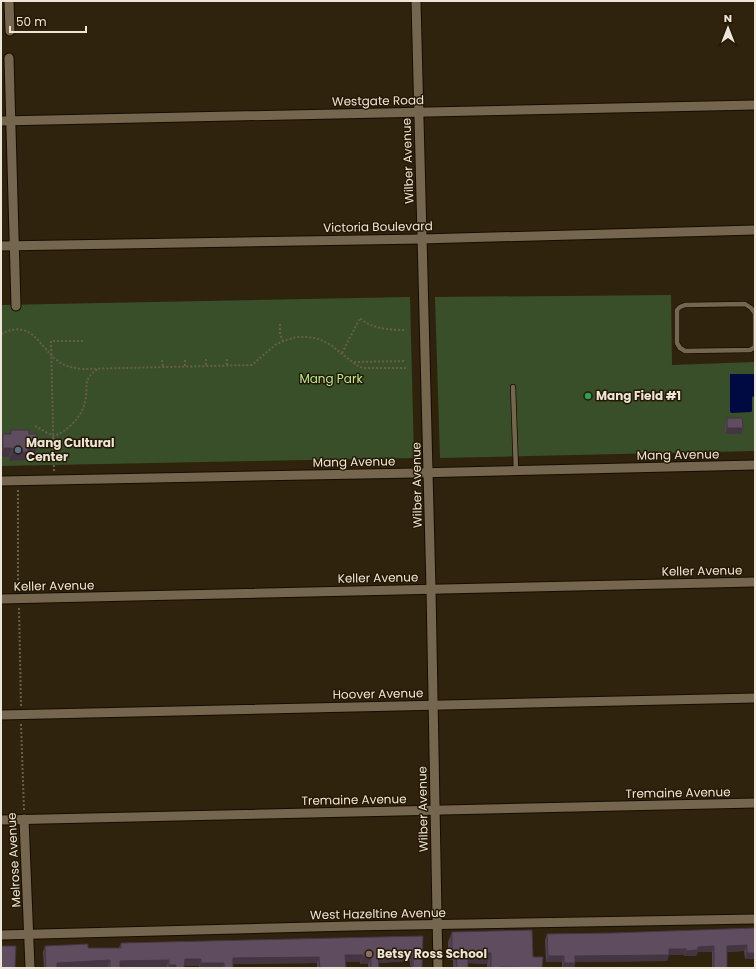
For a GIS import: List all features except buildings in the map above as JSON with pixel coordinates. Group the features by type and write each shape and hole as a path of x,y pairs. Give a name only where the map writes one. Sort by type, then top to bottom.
{"street":[{"path":"8,1 10,31"},
{"name":"Wilber Avenue","path":"416,1 431,589 438,968"},
{"path":"9,58 16,306"},
{"name":"Westgate Road","path":"1,121 755,105"},
{"name":"Victoria Boulevard","path":"1,246 755,230"},
{"name":"Mang Avenue","path":"1,481 755,465"},
{"name":"Keller Avenue","path":"1,599 755,582"},
{"name":"Hoover Avenue","path":"1,715 755,698"},
{"name":"Tremaine Avenue","path":"1,820 755,803"},
{"name":"Melrose Avenue","path":"24,819 30,935 30,968"},
{"name":"West Hazeltine Avenue","path":"1,935 437,925 755,920"}],"lane":[{"path":"745,304 755,313 755,347 750,350 685,351 680,348 678,343 677,310 685,305 745,304"},
{"path":"513,387 516,471"}],"path":[{"path":"342,353 360,318 364,322 372,325 392,330 406,330"},
{"path":"280,324 280,334 283,341"},
{"path":"1,334 13,329 30,333 38,339 51,355 65,365 83,369 252,365 275,345 296,337 319,339 331,345 363,368 407,368"},
{"path":"54,471 51,341 84,341"},
{"path":"206,359 206,366"},
{"path":"227,359 228,365"},
{"path":"162,360 163,367"},
{"path":"185,360 185,366"},
{"path":"353,362 406,361"},
{"path":"53,436 61,433 75,420 85,402 87,380 91,373 99,368"},
{"path":"36,426 53,436"},
{"name":"Melrose Avenue","path":"18,487 18,598 24,819"}],"green space":[{"path":"671,295 672,365 755,362 755,451 440,458 435,297"},
{"name":"Mang Park","path":"410,297 414,458 1,466 1,305"}],"shaded area":[{"path":"730,374 755,374 755,396 752,397 751,412 731,413"}],"place":[{"name":"Mang Field #1","path":"588,396"},
{"name":"Mang Cultural Center","path":"18,450"},
{"name":"Betsy Ross School","path":"369,954"}]}
